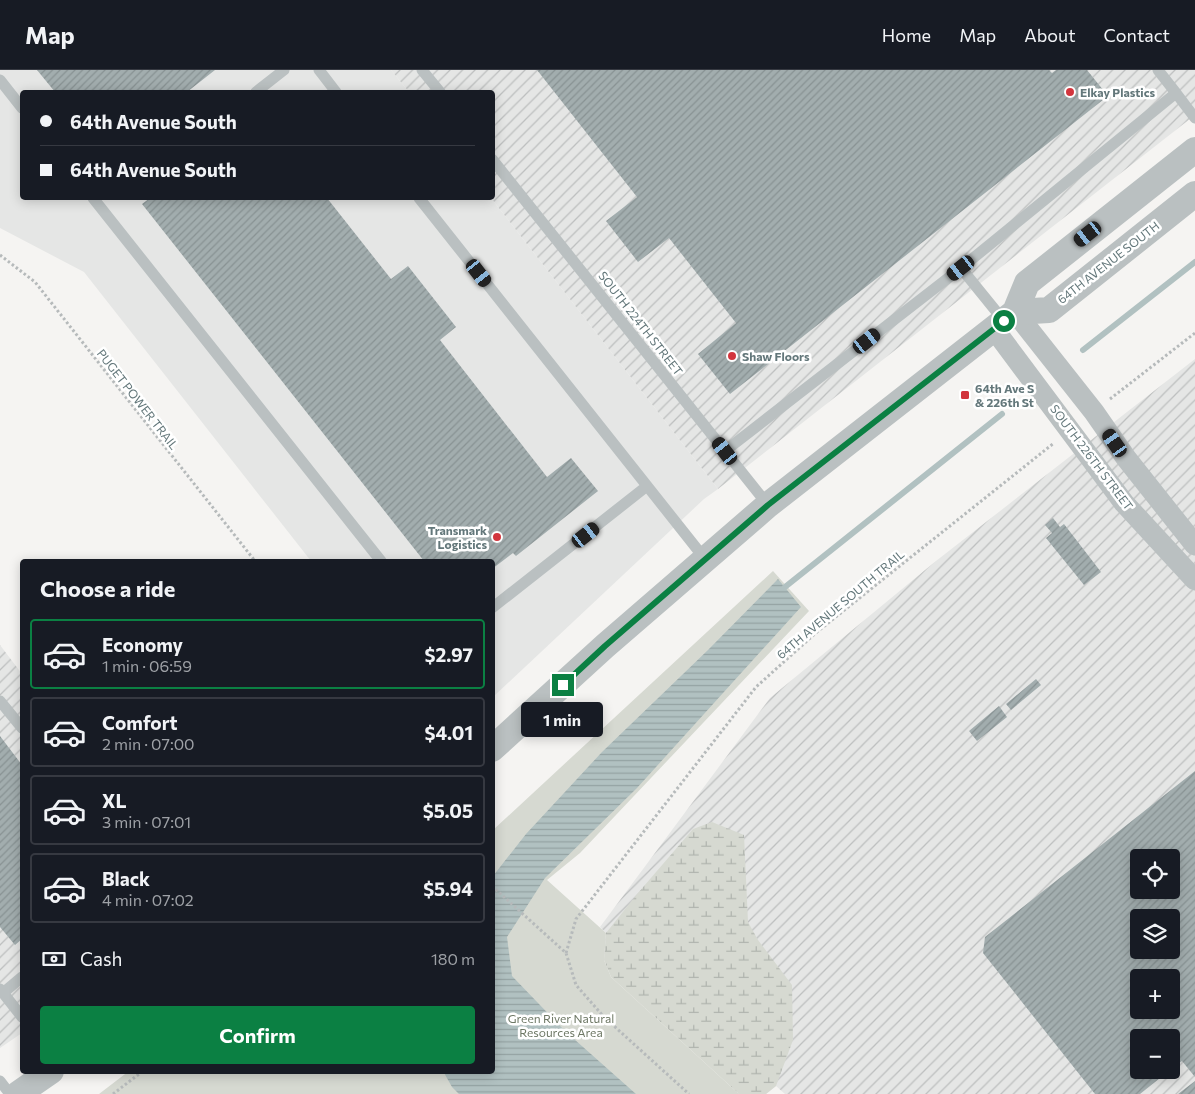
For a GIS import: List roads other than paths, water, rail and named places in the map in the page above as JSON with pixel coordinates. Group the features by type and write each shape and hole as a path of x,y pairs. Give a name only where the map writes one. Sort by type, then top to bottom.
{"street":[{"path":"495,746 605,646 768,505 1004,321 1027,283 1195,150"},
{"name":"64TH AVENUE SOUTH","path":"1004,321 1049,310 1195,194"},
{"path":"1004,321 1094,412 1126,458 1195,546"},
{"name":"SOUTH 226TH STREET","path":"1004,321 1071,430 1124,503 1195,580"},
{"path":"18,1094 46,1074"}],"lane":[{"path":"259,90 284,70"},
{"path":"319,70 334,90"},
{"path":"422,70 438,90"},
{"path":"1158,70 1195,118"},
{"path":"0,80 20,105"},
{"path":"725,451 961,268 1176,93"},
{"name":"SOUTH 224TH STREET","path":"495,163 768,505"},
{"path":"95,200 379,559"},
{"path":"421,200 705,559"},
{"path":"961,268 1004,321"},
{"path":"495,606 648,486"},
{"path":"0,701 20,726"},
{"path":"20,978 1,991 20,1015"},
{"path":"0,1082 10,1094"}],"waterway":[{"path":"1083,350 1195,262"},
{"path":"785,587 1002,414"}],"place":[{"name":"Elkay Plastics","path":"1070,92"},
{"name":"Shaw Floors","path":"732,356"},
{"name":"64th Ave S & 226th St","path":"965,395"},
{"name":"Transmark Logistics","path":"497,537"}],"park label":[{"name":"Green River Natural Resources Area","path":"561,1025"}]}
